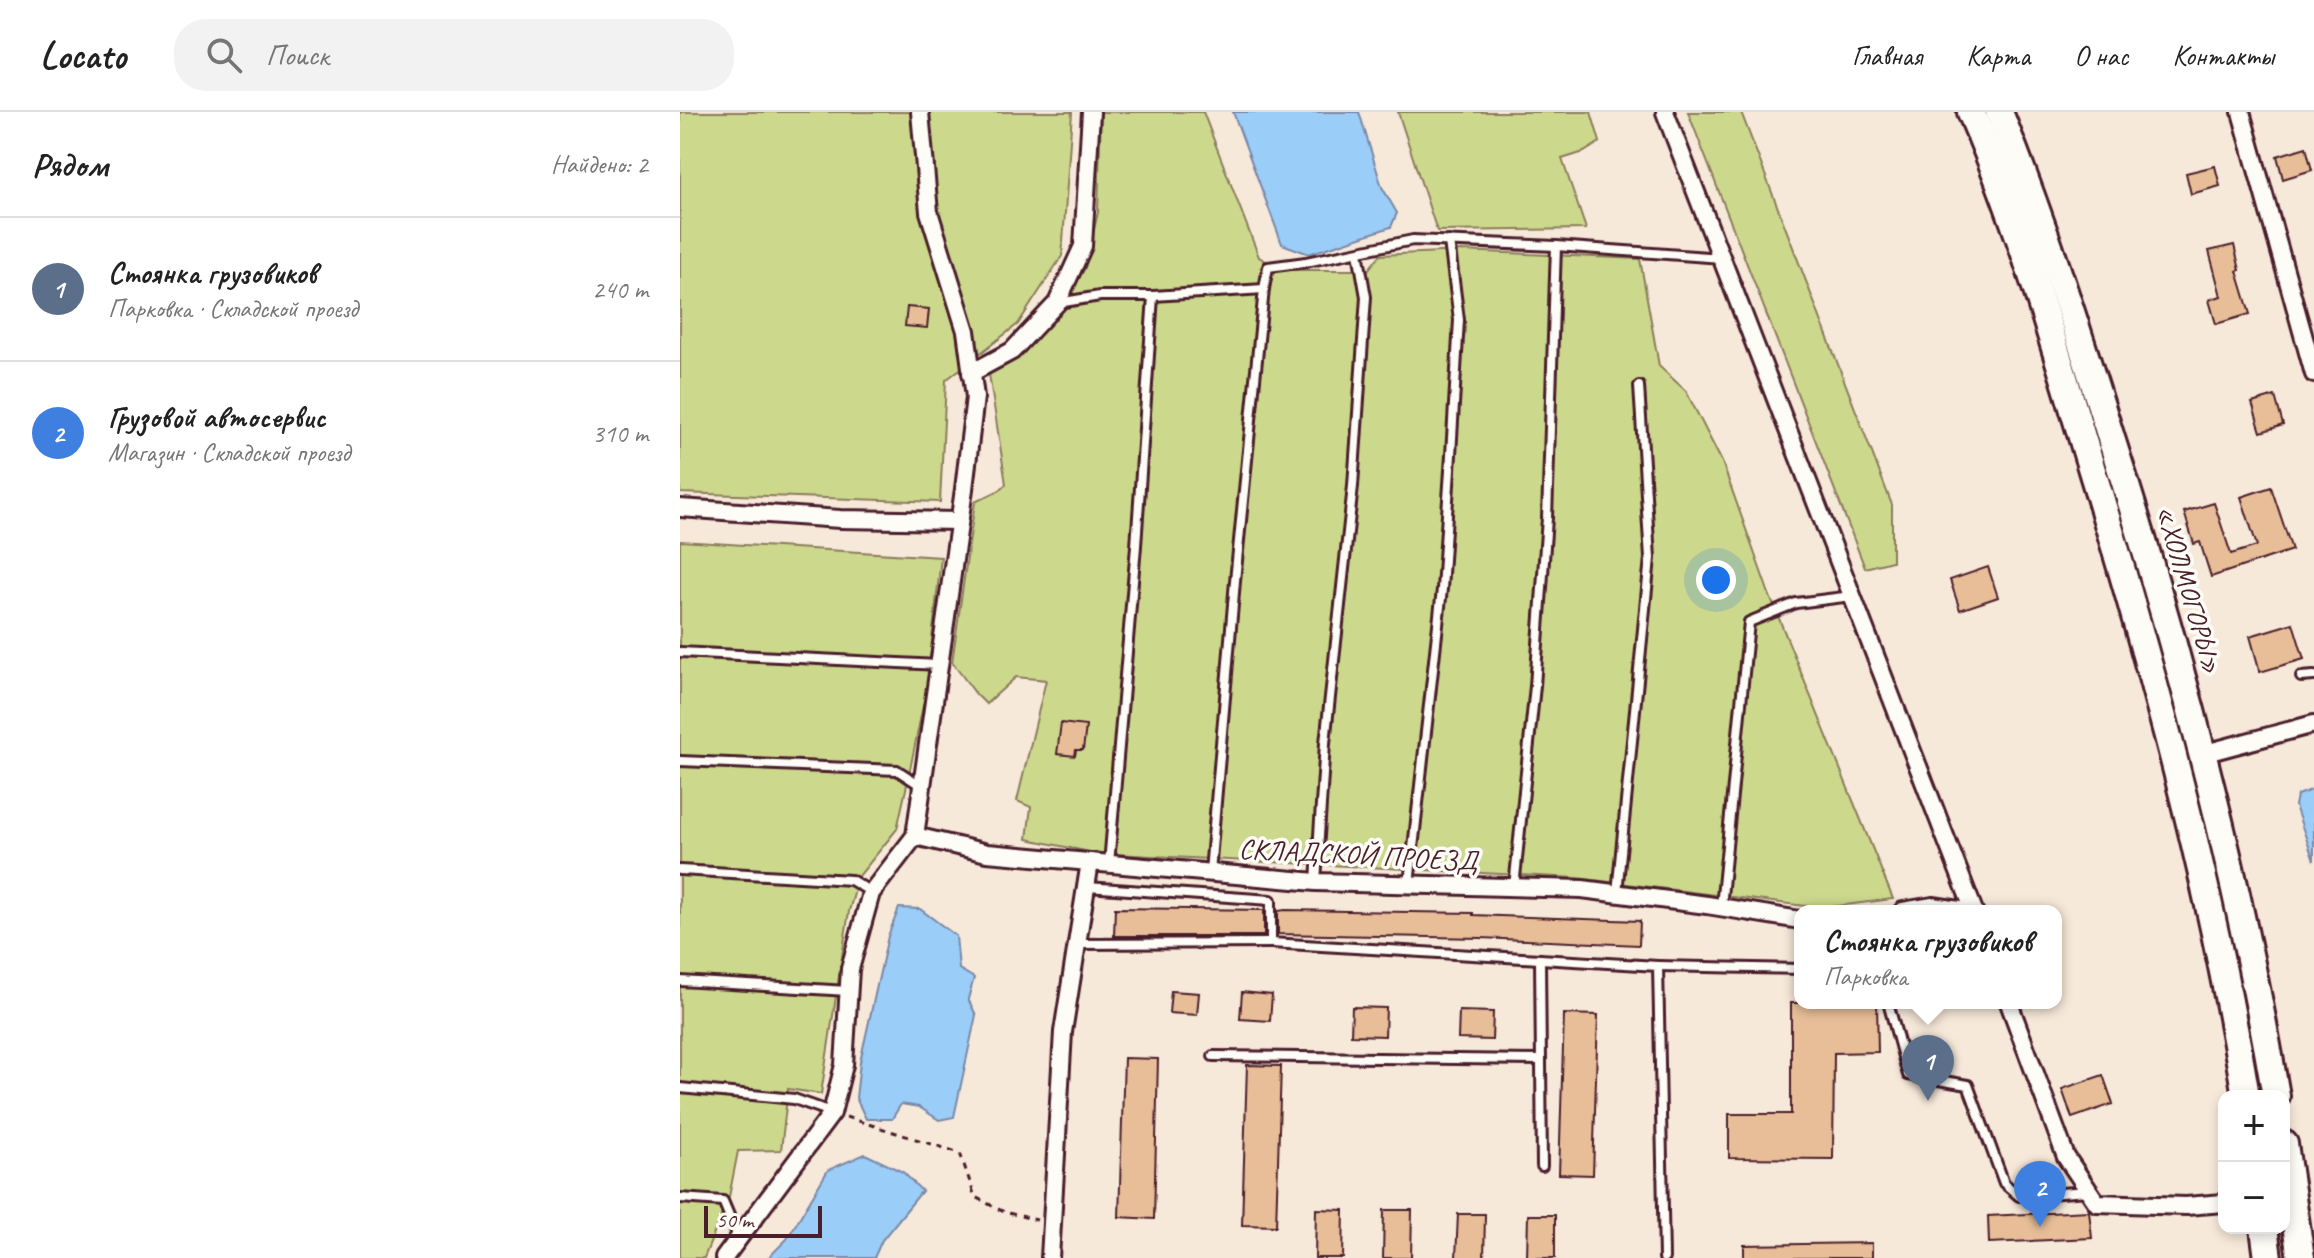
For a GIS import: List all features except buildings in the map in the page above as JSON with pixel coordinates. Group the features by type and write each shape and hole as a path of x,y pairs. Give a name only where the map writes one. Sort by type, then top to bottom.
{"highway":[{"path":"1971,112 2038,293 2135,614 2183,794 2231,1006 2245,1090"},
{"name":"«ХОЛМОГОРЫ»","path":"1999,112 2059,275 2142,536 2202,754 2258,992 2275,1090"},
{"path":"2287,1162 2301,1258"},
{"path":"2265,1234 2268,1258"}],"street":[{"path":"724,1258 832,1113 844,1065 850,969 871,893 915,836 975,397 966,331 929,212 920,112"},
{"path":"971,373 1012,351 1057,303 1083,246 1091,112"},
{"path":"1665,112 1972,905"},
{"path":"2241,112 2314,374"},
{"path":"680,508 840,519 959,521"},
{"path":"2202,754 2314,724"},
{"name":"СКЛАДСКОЙ ПРОЕЗД","path":"915,836 987,853 1316,882 1582,889 1794,919"},
{"path":"1050,1258 1063,1032 1090,862"},
{"path":"2011,1009 2066,1157 2097,1203 2186,1206 2218,1203"}],"lane":[{"path":"1210,872 1268,267 1413,240 1722,258"},
{"path":"1409,884 1442,589 1451,455 1459,320 1449,241"},
{"path":"1514,888 1535,686 1547,518 1556,246"},
{"path":"1316,882 1325,743 1353,486 1366,297 1358,252"},
{"path":"1057,303 1100,296 1264,289"},
{"path":"1109,864 1153,296"},
{"path":"1617,894 1650,558 1639,386"},
{"path":"1721,907 1749,622 1796,603 1852,596"},
{"path":"680,652 939,665"},
{"path":"2301,677 2314,676"},
{"path":"680,761 897,770 920,785"},
{"path":"680,870 851,880 871,893"},
{"path":"1086,886 1271,900 1271,943"},
{"path":"1077,944 1271,943 1658,966 1794,969"},
{"path":"1540,959 1542,1166"},
{"path":"1658,966 1664,1258"},
{"path":"680,981 848,991"},
{"path":"1890,1009 1908,1075 1968,1085 2004,1183 2019,1196 2089,1191"},
{"path":"1213,1056 1541,1060"},
{"path":"680,1088 794,1099 832,1113"},
{"path":"680,1198 723,1201 738,1238"}],"path":[{"path":"832,1113 960,1153 975,1197 1004,1212 1052,1223"}],"green space":[{"path":"680,112 1072,112 1062,256 1018,324 946,380 940,502 680,493"},
{"path":"1101,112 1203,112 1259,257 1282,270 1368,270 1380,255 1461,251 1640,259 1659,366 1686,391 1722,462 1769,594 1893,899 1846,905 1798,905 1577,878 1095,853 1027,839 1031,807 1017,801 1046,680 1016,677 986,704 952,662 975,502 1006,484 989,374 1059,314 1085,268 1098,212"},
{"path":"1398,112 1591,112 1600,142 1584,152 1562,159 1586,229 1437,231"},
{"path":"1688,112 1741,112 1892,505 1892,561 1865,568"},
{"path":"680,541 941,557 927,686 906,789 897,829 859,876 849,911 821,1094 788,1089 781,1150 738,1151 729,1197 704,1258 680,1258"}],"water":[{"path":"1233,112 1359,112 1382,187 1397,213 1391,227 1309,254 1282,244"},
{"path":"2314,789 2314,861 2295,806 2297,795"},
{"path":"899,908 920,909 956,936 959,969 974,978 968,999 976,1015 954,1117 939,1120 919,1107 901,1104 892,1119 866,1119 856,1098 860,1062 888,936"},
{"path":"865,1154 903,1172 922,1191 882,1240 874,1258 768,1258 787,1239 828,1170"}],"place":[{"name":"Стоянка грузовиков","path":"1928,1101"},
{"name":"Грузовой автосервис","path":"2040,1227"}]}
